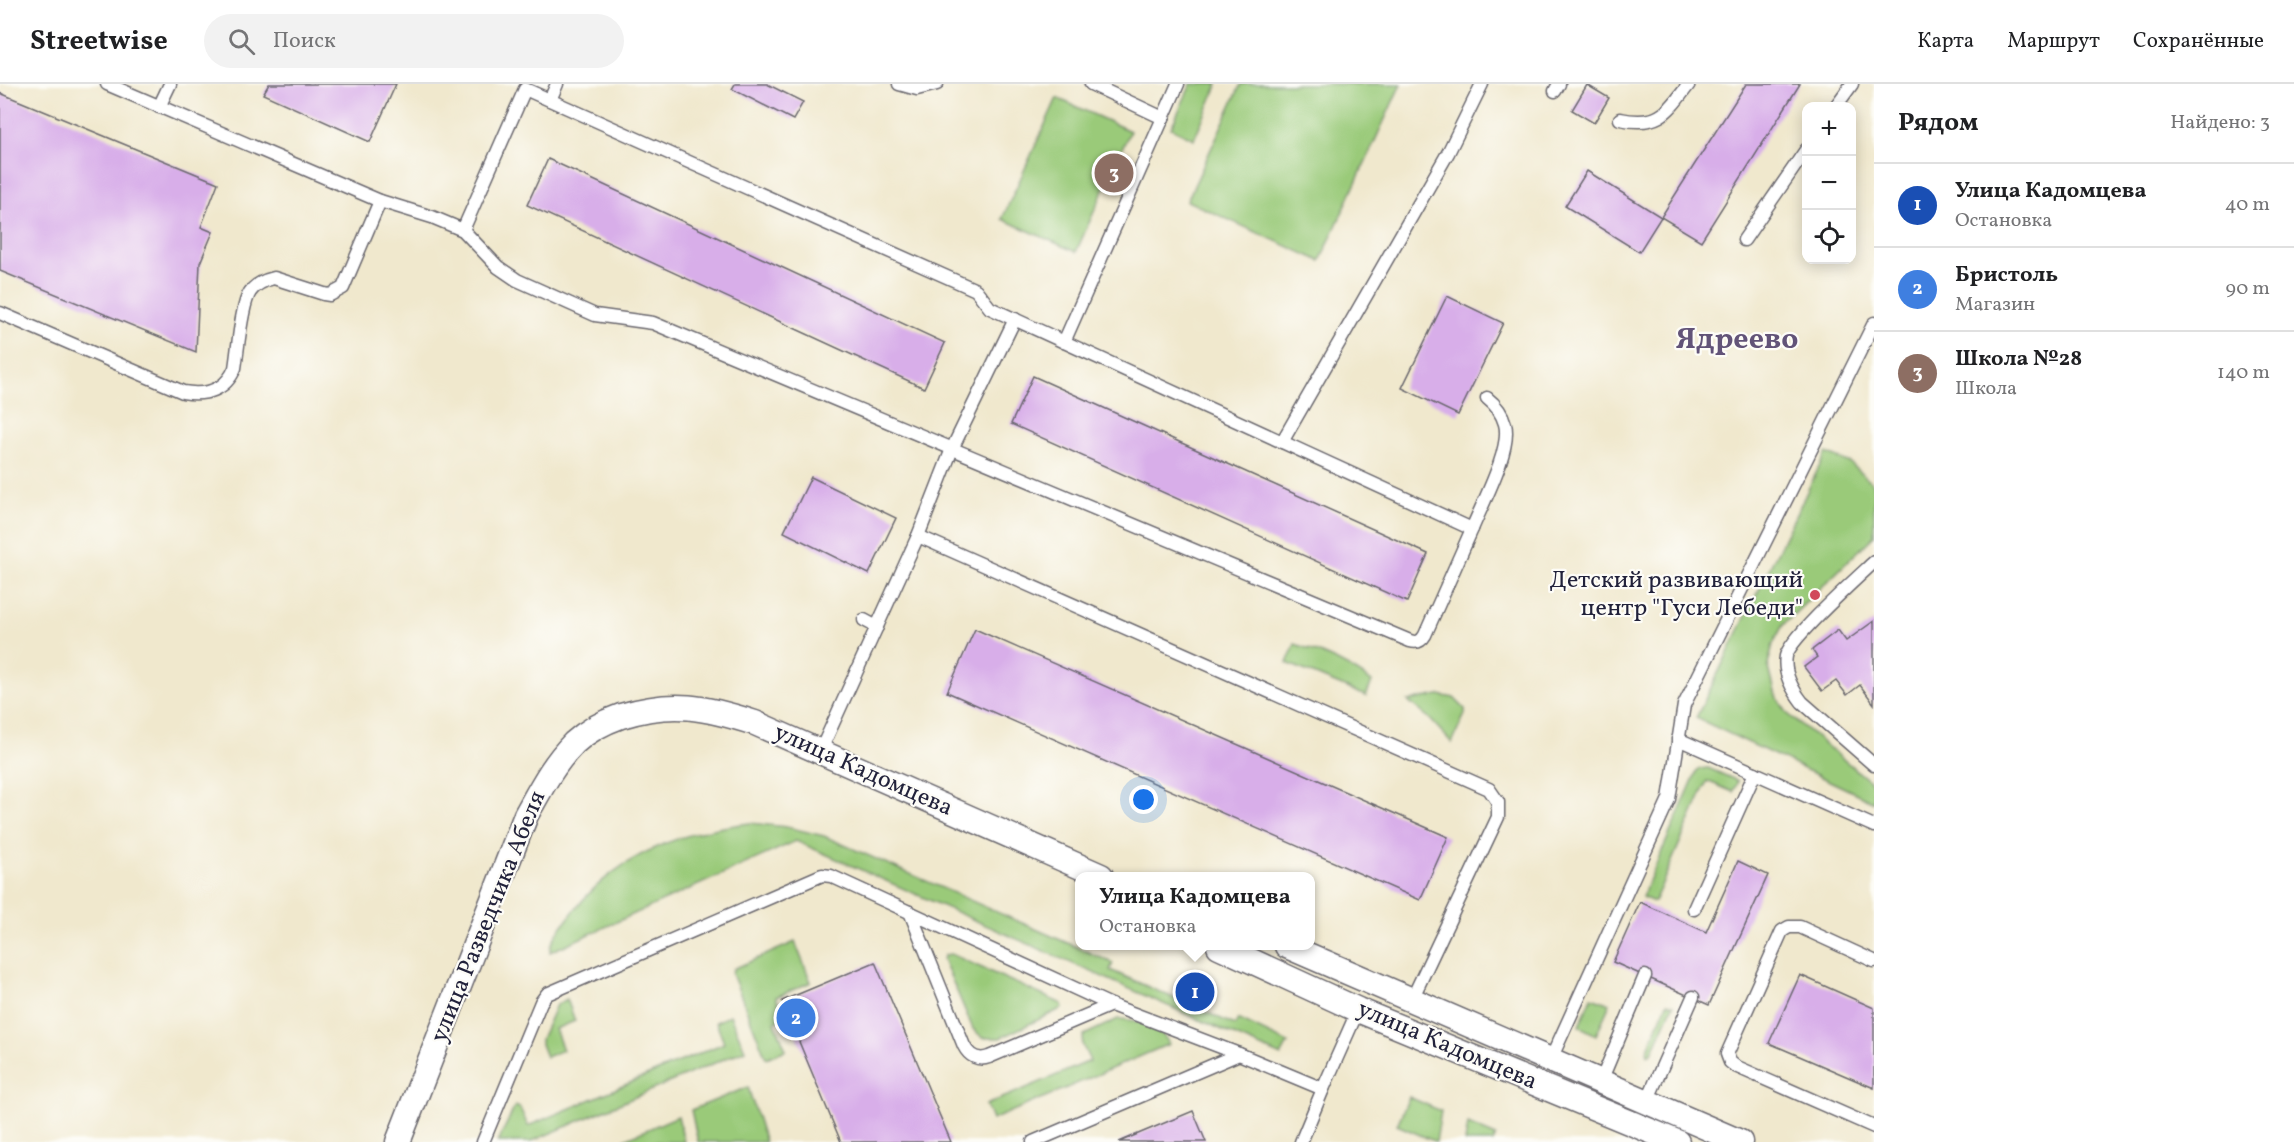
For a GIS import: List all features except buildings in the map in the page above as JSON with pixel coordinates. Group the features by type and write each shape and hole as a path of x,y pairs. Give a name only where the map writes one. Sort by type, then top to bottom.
{"street":[{"name":"улица Кадомцева","path":"615,718 641,710 670,706 694,707 724,713 755,723 1092,872"},
{"name":"улица Разведчика Абеля","path":"398,1142 526,815 553,768 574,742 594,728 615,718"},
{"name":"улица Кадомцева","path":"1230,950 1358,1010 1677,1142"},
{"name":"улица Кадомцева","path":"1299,950 1740,1142"}],"lane":[{"path":"107,84 380,201 432,217 463,230 498,267 517,280 586,311 596,315 653,323 1417,642 1425,635 1503,454 1507,436 1505,423 1498,408 1487,398"},
{"path":"159,107 170,84"},
{"path":"550,100 557,84"},
{"path":"899,84 917,89 937,84"},
{"path":"1091,84 1163,118"},
{"path":"1064,342 1178,84"},
{"path":"1282,442 1448,153 1482,84"},
{"path":"1620,119 1641,122 1658,118 1668,112 1689,84"},
{"path":"1839,102 1852,84"},
{"path":"463,230 520,86 976,290 990,308 1472,529"},
{"path":"1744,240 1802,156"},
{"path":"0,312 183,392 202,394 223,386 236,368 245,306 250,291 274,278 330,295 343,288 380,201"},
{"path":"820,752 918,536 952,449 1015,319"},
{"path":"1551,1059 1669,799 1684,705 1874,322"},
{"path":"918,536 1489,789 1498,802 1500,810 1498,817 1412,999"},
{"path":"1874,561 1800,634 1786,655 1786,667 1794,691 1802,702 1874,765"},
{"path":"864,620 878,627"},
{"path":"1678,739 1874,826"},
{"path":"1694,909 1755,773"},
{"path":"483,1142 543,997 551,991 822,875 831,876 1111,1005 1323,1089"},
{"path":"910,912 964,1046 972,1056 984,1059 1111,1005"},
{"path":"1874,961 1800,927 1785,929 1727,1054 1730,1062 1735,1066 1874,1127"},
{"path":"1601,1081 1645,976"},
{"path":"1647,1101 1693,997"},
{"path":"1301,1142 1358,1010"},
{"path":"1033,1142 1239,1054"}],"green space":[{"path":"1191,84 1218,84 1194,139 1171,128"},
{"path":"1241,84 1401,84 1320,261 1187,201"},
{"path":"1057,98 1130,131 1076,252 1002,219"},
{"path":"1826,453 1850,463 1874,485 1874,536 1783,625 1773,644 1768,664 1776,696 1788,714 1874,785 1874,802 1696,718"},
{"path":"1295,644 1335,660 1372,682 1366,696 1287,663"},
{"path":"1439,695 1454,698 1465,709 1452,743 1429,718 1408,701"},
{"path":"1708,768 1738,781 1733,792 1707,781 1654,902 1642,897 1696,773 1699,769"},
{"path":"750,823 787,827 824,836 1075,946 1075,950 1083,950 1113,963 1110,970 1235,1025 1238,1019 1288,1043 1281,1056 796,841 550,952 557,933 587,895 606,878 650,850 674,840"},
{"path":"795,942 811,982 776,997 784,1018 775,1022 786,1050 766,1058 732,974 733,969"},
{"path":"951,954 1062,1004 1063,1008 1000,1038 983,1038 973,1029 943,959 945,955"},
{"path":"1592,997 1610,1004 1596,1035 1579,1026"},
{"path":"567,999 575,1021 555,1029 563,1050 546,1057 541,1039 556,1005"},
{"path":"1667,1003 1673,1005 1652,1053 1648,1055 1647,1051"},
{"path":"730,1015 745,1050 530,1142 498,1142 515,1106 520,1108 528,1126 724,1043 716,1022"},
{"path":"1118,1019 1148,1025 1161,1033 1169,1044 992,1120 986,1105 1090,1061 1082,1044 1084,1035"},
{"path":"748,1087 765,1142 698,1142 691,1110"},
{"path":"1409,1097 1441,1111 1436,1142 1397,1125"},
{"path":"678,1116 684,1142 624,1142 625,1139"},
{"path":"1468,1124 1496,1136 1493,1142 1465,1142"}],"place":[{"name":"Школа №28","path":"1114,173"},
{"name":"Детский развивающий центр \"Гуси Лебеди\"","path":"1815,595"},
{"name":"Улица Кадомцева","path":"1195,992"},
{"name":"Бристоль","path":"796,1018"}],"district":[{"name":"Ядреево","path":"1737,340"}]}
